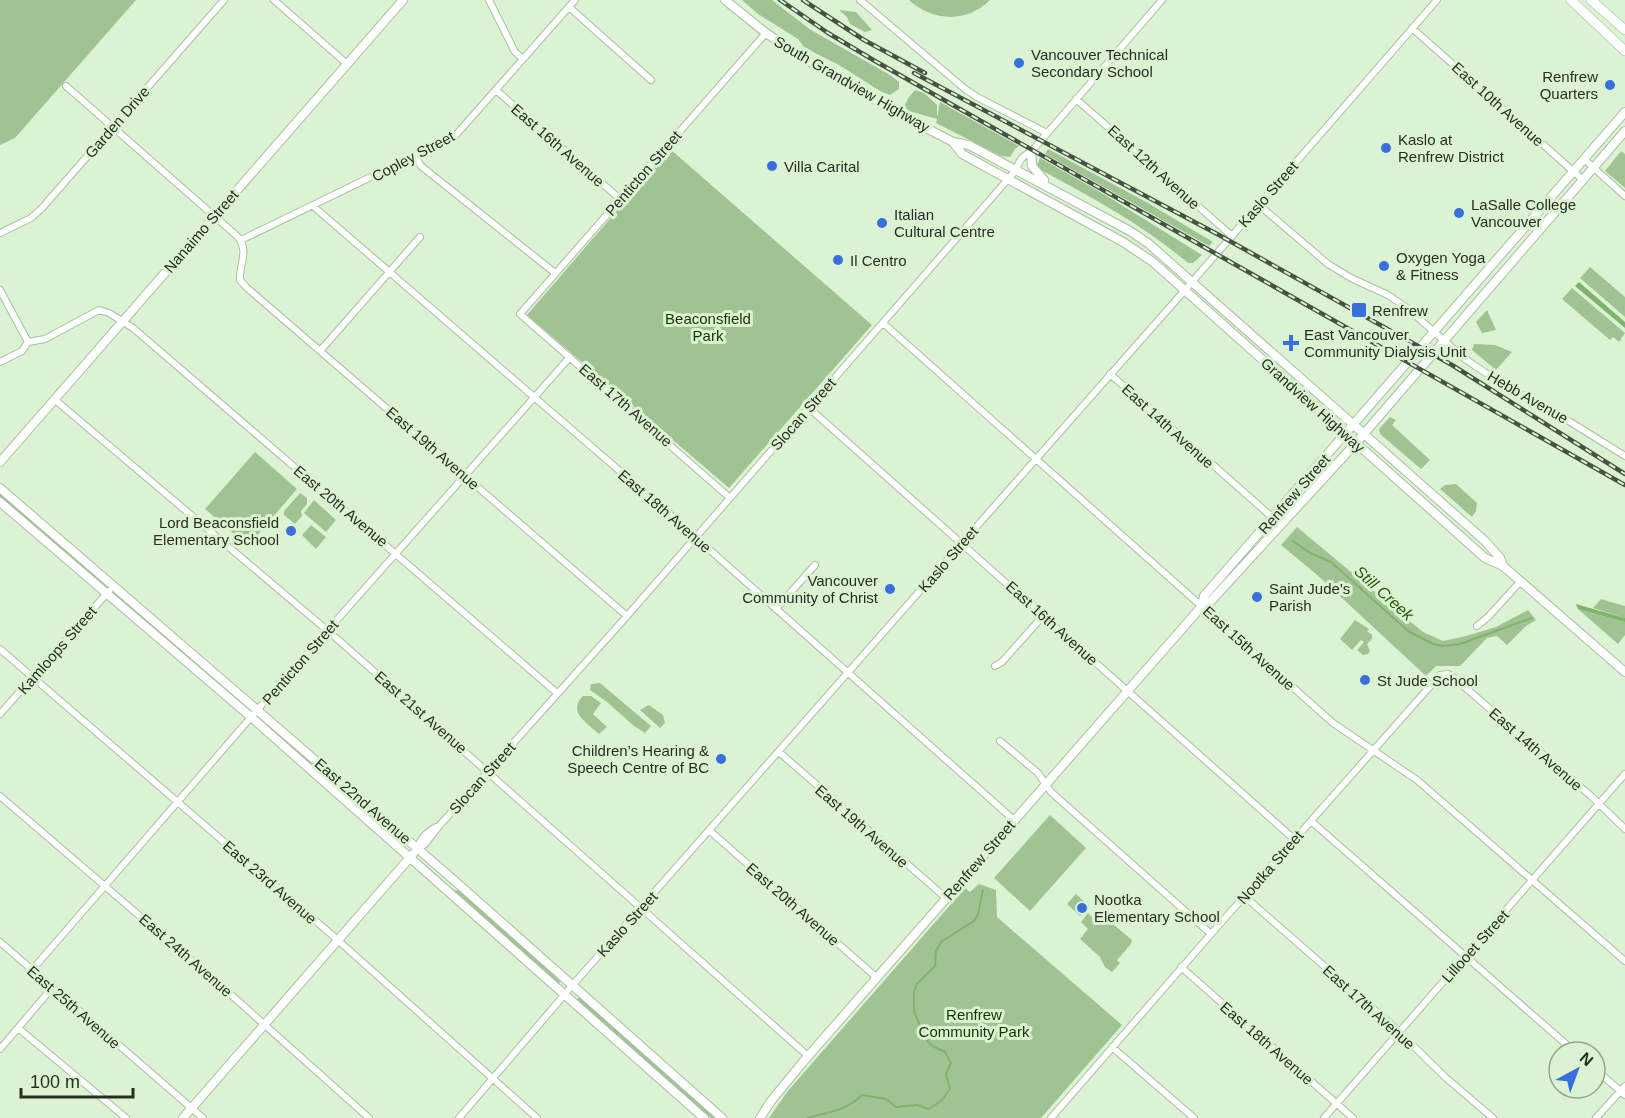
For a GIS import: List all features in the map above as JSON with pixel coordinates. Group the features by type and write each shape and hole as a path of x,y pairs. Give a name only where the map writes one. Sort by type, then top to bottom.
{"main road":[{"path":"1571,0 1625,51"},
{"path":"1591,0 1625,30"}],"street":[{"name":"Garden Drive","path":"0,232 31,218 42,208 224,0"},
{"path":"274,0 347,64"},
{"name":"Nanaimo Street","path":"0,462 403,0"},
{"path":"489,0 515,52 523,60"},
{"name":"Copley Street","path":"241,240 455,136 575,0"},
{"name":"South Grandview Highway","path":"725,0 766,33 805,59 901,115 953,142 969,146 1016,170 1130,231 1149,244"},
{"path":"860,0 965,89 1047,133"},
{"name":"Slocan Street","path":"183,1118 417,849 425,844 627,616 1016,170 1018,162 1024,155 1031,152 1162,0"},
{"name":"Kaslo Street","path":"459,1118 565,994 779,753 1437,0"},
{"path":"569,7 651,80"},
{"name":"East 10th Avenue","path":"1412,28 1583,180"},
{"name":"Penticton Street","path":"520,314 766,33"},
{"path":"66,86 241,240"},
{"name":"East 16th Avenue","path":"496,90 620,199"},
{"name":"East 12th Avenue","path":"1077,99 1232,236"},
{"name":"Renfrew Street","path":"1202,606 1204,596 1625,112"},
{"name":"Renfrew Street","path":"760,1118 808,1056 1014,819 1202,606 1211,601 1364,433 1625,131"},
{"name":"South Grandview Highway","path":"953,142 962,154 1123,242"},
{"path":"1031,152 1030,162 1034,171 1064,195"},
{"path":"415,157 421,166 555,273"},
{"path":"1584,159 1625,196"},
{"path":"1259,205 1328,264 1351,278 1388,295 1435,332"},
{"name":"East 18th Avenue","path":"313,206 696,537 1014,819"},
{"path":"320,351 420,237"},
{"name":"East 19th Avenue","path":"241,240 245,258 240,280 627,616"},
{"name":"Grandview Highway","path":"1123,242 1153,262 1485,558 1503,566 1625,672"},
{"name":"Grandview Highway","path":"1149,244 1485,542 1500,558 1503,566"},
{"path":"1,295 28,342"},
{"path":"0,362 19,354 28,342 45,339 95,310 102,310 122,322"},
{"name":"East 17th Avenue","path":"520,314 730,498"},
{"name":"East 20th Avenue","path":"122,322 135,329 557,693"},
{"name":"East 15th Avenue","path":"883,323 1334,723 1417,780 1625,961"},
{"name":"Hebb Avenue","path":"1435,332 1465,359 1499,382 1625,456"},
{"name":"Penticton Street","path":"32,970 251,717 570,357"},
{"name":"East 14th Avenue","path":"1110,374 1281,525"},
{"name":"East 21st Avenue","path":"54,399 488,771 808,1056"},
{"name":"East 16th Avenue","path":"809,408 1294,839"},
{"name":"East 22nd Avenue","path":"0,488 258,710 722,1118"},
{"name":"East 22nd Avenue","path":"0,502 251,717 704,1118"},
{"path":"776,609 814,565"},
{"path":"1477,626 1520,582"},
{"name":"Kamloops Street","path":"0,714 113,585"},
{"path":"995,666 1002,662 1043,616"},
{"name":"East 23rd Avenue","path":"0,649 338,941 537,1118"},
{"name":"East 14th Avenue","path":"1445,674 1453,677 1625,829"},
{"name":"Nootka Street","path":"1051,1118 1294,839 1436,679 1445,674"},
{"path":"1000,741 1037,771 1054,795 1210,934"},
{"name":"East 19th Avenue","path":"779,753 946,898"},
{"name":"Lillooet Street","path":"1324,1118 1625,774"},
{"name":"East 24th Avenue","path":"0,796 369,1118"},
{"path":"1311,821 1561,1040"},
{"name":"East 20th Avenue","path":"710,831 876,977"},
{"name":"East 17th Avenue","path":"1244,896 1399,1032 1445,1077 1492,1118"},
{"name":"East 25th Avenue","path":"0,942 203,1118"},
{"name":"East 18th Avenue","path":"1181,968 1353,1118"},
{"path":"0,1049 52,988"},
{"path":"18,1028 126,1118"},
{"path":"1112,1047 1194,1118"},
{"path":"1596,1118 1623,1091 1607,1078"}],"green space":[{"path":"0,0 136,0 15,138 0,145"},
{"path":"742,0 772,0 811,30 890,75 899,82 899,89 890,95 880,91 803,46 798,39 758,14"},
{"path":"909,0 990,0 971,13 950,17 929,13"},
{"path":"839,10 856,12 872,30 865,32 850,24 847,17"},
{"path":"915,90 924,93 937,105 937,117 940,102 1019,146 1010,157 1001,156 936,123 937,119 909,111 904,106"},
{"name":"Beaconsfield Park","path":"670,149 872,325 729,488 527,315"},
{"path":"1048,149 1148,203 1213,242 1209,246 1045,154"},
{"path":"1621,151 1625,154 1625,188 1605,171"},
{"path":"1040,158 1102,193 1202,255 1193,263 1188,263 1135,224 1041,170 1037,165"},
{"path":"1590,267 1625,297 1625,317 1580,278"},
{"path":"1572,288 1625,333 1619,342 1613,337 1610,340 1562,299"},
{"path":"1487,310 1496,330 1482,333 1476,322"},
{"path":"1474,344 1495,345 1512,352 1496,370 1472,350"},
{"path":"1390,417 1396,420 1392,425 1430,460 1421,469 1380,434 1379,429"},
{"path":"255,452 297,489 248,546 205,509"},
{"path":"1456,484 1477,503 1472,517 1440,489 1445,485"},
{"path":"300,493 307,498 307,504 301,511 302,516 295,524 284,515 284,511"},
{"path":"0,494 100,578 100,582 0,499"},
{"path":"314,500 336,520 326,532 304,513"},
{"path":"311,525 326,537 316,549 302,535"},
{"path":"1297,527 1423,632 1443,641 1496,627 1528,610 1536,620 1526,626 1507,645 1497,636 1487,638 1460,666 1436,666 1426,676 1316,574 1281,545"},
{"path":"119,596 248,705 245,708 118,598"},
{"path":"1601,599 1625,606 1625,618 1593,608"},
{"path":"1578,609 1625,622 1625,635 1618,644"},
{"path":"1355,620 1369,629 1367,631 1372,635 1372,639 1367,644 1370,651 1368,654 1363,655 1357,650 1364,642 1361,640 1352,650 1340,639"},
{"path":"600,683 651,726 645,733 590,690 591,684"},
{"path":"583,696 591,696 601,703 593,714 607,727 599,734 580,717 577,707"},
{"path":"649,705 663,715 665,723 660,728 640,710"},
{"path":"262,720 406,844 403,845 262,723"},
{"path":"1050,815 1086,848 1030,911 994,878"},
{"name":"Renfrew Community Park","path":"979,884 996,890 997,917 1122,1025 1041,1118 769,1118 787,1092 965,888 970,892"},
{"path":"454,890 461,891 561,982 558,983"},
{"path":"1076,894 1089,906 1080,916 1067,904"},
{"path":"1088,913 1095,920 1101,914 1132,940 1117,960 1120,963 1112,972 1105,967 1100,957 1080,939 1088,929 1081,922"},
{"path":"581,997 716,1118 711,1118 578,1000"}],"shaded area":[{"path":"1579,282 1625,322 1625,328 1575,286"},
{"path":"1576,604 1625,618 1625,622 1578,609"}],"waterway":[{"name":"Still Creek","path":"1293,541 1310,553 1331,562 1408,631 1433,644 1443,646 1460,644 1532,618"},
{"name":"Still Creek","path":"808,1118 843,1108 862,1095 886,1099 896,1107 917,1105 929,1109 942,1100 950,1089 946,1074 951,1063 945,1052 932,1046 925,1038 914,1011 914,992 917,984 935,966 936,951 941,942 974,921 978,914 983,890"}],"railway":[{"path":"780,0 828,33 875,61 1625,485"},
{"path":"803,0 864,40 925,73"},
{"path":"914,73 1219,235 1452,365 1625,474"}],"place":[{"name":"Vancouver Technical Secondary School","path":"1019,63"},
{"name":"Renfrew Quarters","path":"1610,85"},
{"name":"Kaslo at Renfrew District","path":"1386,148"},
{"name":"Villa Carital","path":"772,166"},
{"name":"LaSalle College Vancouver","path":"1459,213"},
{"name":"Italian Cultural Centre","path":"882,223"},
{"name":"Il Centro","path":"838,260"},
{"name":"Oxygen Yoga & Fitness","path":"1384,266"},
{"name":"Renfrew","path":"1359,310"},
{"name":"East Vancouver Community Dialysis Unit","path":"1291,343"},
{"name":"Lord Beaconsfield Elementary School","path":"291,531"},
{"name":"Vancouver Community of Christ","path":"890,589"},
{"name":"Saint Jude's Parish","path":"1257,597"},
{"name":"St Jude School","path":"1365,680"},
{"name":"Children’s Hearing & Speech Centre of BC","path":"721,759"},
{"name":"Nootka Elementary School","path":"1082,908"}]}
